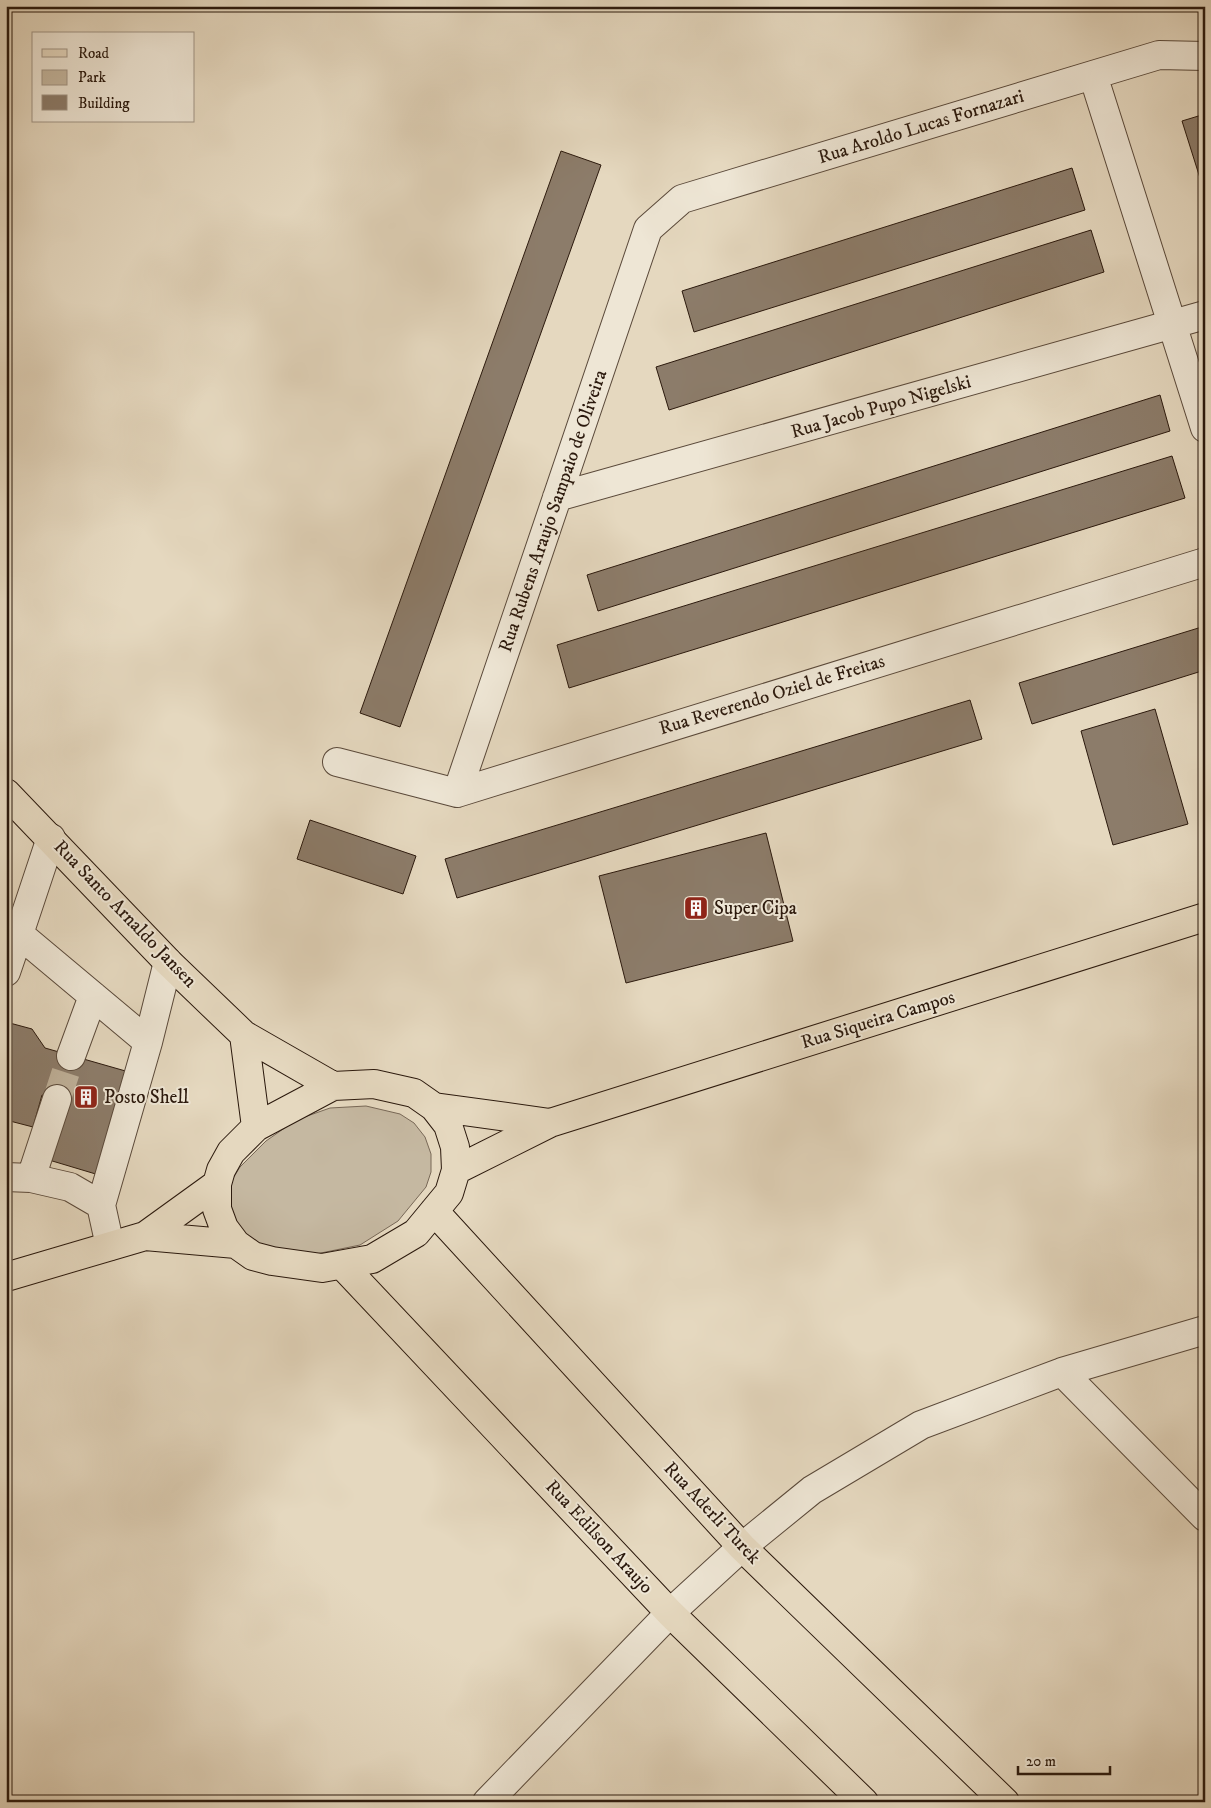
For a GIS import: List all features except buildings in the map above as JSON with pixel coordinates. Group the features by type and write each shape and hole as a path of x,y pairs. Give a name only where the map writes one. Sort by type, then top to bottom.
{"main road":[{"name":"Rua Santo Arnaldo Jansen","path":"6,793 168,962 244,1035 333,1086"},
{"name":"Rua Siqueira Campos","path":"456,1170 550,1123 1205,917"},
{"path":"244,1035 256,1127"},
{"path":"374,1084 414,1093 434,1106 448,1125 455,1147 456,1170 449,1193 416,1233 372,1259 322,1268 272,1261 253,1256 236,1244 224,1228 217,1209 217,1184 221,1170 231,1152 256,1127 333,1086 374,1084"},
{"name":"Rua Siqueira Campos","path":"434,1106 550,1123"},
{"path":"6,1277 145,1236 217,1184"},
{"name":"Rua Aderli Turek","path":"434,1211 742,1546 1006,1802"},
{"path":"145,1236 236,1244"},
{"name":"Rua Edilson Araujo","path":"342,1265 670,1613 864,1802"}],"street":[{"name":"Rua Aroldo Lucas Fornazari","path":"648,229 682,200 1159,55 1205,56"},
{"path":"1093,75 1205,428"},
{"name":"Rua Rubens Araujo Sampaio de Oliveira","path":"457,793 648,229"},
{"name":"Rua Jacob Pupo Nigelski","path":"557,498 1205,315"},
{"name":"Rua Reverendo Oziel de Freitas","path":"457,793 1205,562"},
{"path":"337,762 457,793"},
{"path":"6,972 51,838"},
{"path":"19,934 148,1042"},
{"path":"110,1246 101,1205 148,1042 168,962"},
{"path":"71,1056 93,996"},
{"path":"57,1099 18,1177 70,1187 101,1205"},
{"path":"487,1802 670,1613 742,1546 812,1490 921,1425 1062,1372 1205,1330"},
{"path":"1062,1372 1205,1517"}],"green space":[{"path":"366,1106 400,1114 414,1123 425,1137 431,1154 431,1172 426,1187 398,1221 360,1245 316,1254 270,1247 255,1242 243,1234 229,1209 228,1194 232,1180 240,1167 266,1141 296,1120 330,1108"}],"tunnel":[{"path":"57,1099 71,1056"}],"place":[{"name":"Super Cipa","path":"696,908"},
{"name":"Posto Shell","path":"86,1097"}]}
